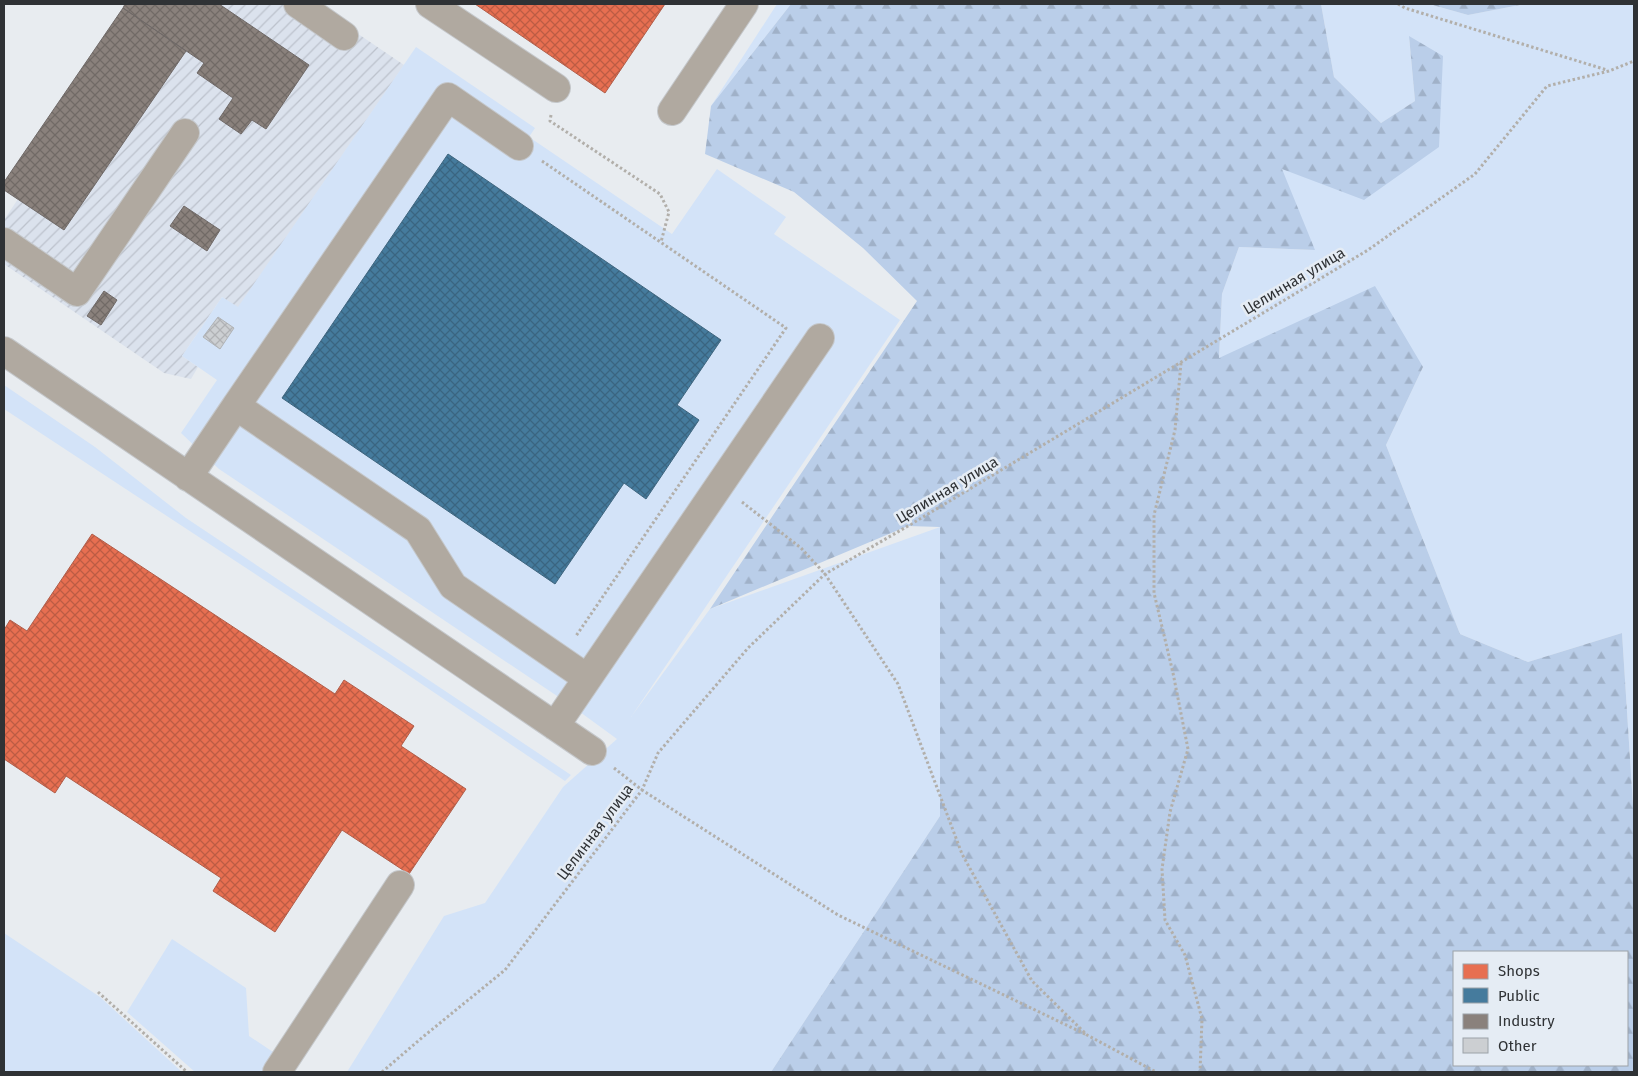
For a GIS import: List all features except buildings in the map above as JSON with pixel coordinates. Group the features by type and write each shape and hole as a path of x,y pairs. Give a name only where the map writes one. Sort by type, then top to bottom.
{"lane":[{"path":"298,4 344,36"},
{"path":"430,4 556,88"},
{"path":"672,111 744,4"},
{"path":"188,477 448,97 519,146"},
{"path":"4,242 77,292 185,133"},
{"path":"555,726 820,338"},
{"path":"4,351 592,751"},
{"path":"236,406 418,530 453,586 587,678"},
{"path":"277,1072 400,885"}],"path":[{"path":"1398,4 1414,11 1609,71"},
{"name":"Целинная улица","path":"382,1072 506,970 642,790 658,753 748,648 825,574 917,521 1368,250 1475,174 1548,86 1609,71 1634,61"},
{"path":"556,88 550,120 660,194 669,212 661,242"},
{"path":"519,146 786,328 560,659"},
{"path":"1181,362 1175,430 1154,515 1154,593 1173,672 1188,749 1170,812 1162,869 1165,920 1185,955 1202,1019 1200,1072"},
{"path":"719,485 801,548 825,574 898,684 962,854 1032,981 1087,1035"},
{"path":"592,751 642,790 838,915 1087,1035 1156,1072"},
{"path":"98,992 187,1072"}],"shaded area":[{"path":"126,4 314,4 404,65 238,308 222,297 182,356 198,367 191,379 164,373 4,264 4,220 18,199 4,190 4,182"},
{"path":"777,4 791,4 711,106"},
{"path":"1321,4 1429,4 1468,15 1525,4 1634,4 1634,821 1622,633 1528,662 1460,634 1386,445 1423,367 1219,359 1222,294 1239,247 1314,250 1281,168 1439,147 1409,37 1415,101 1381,123 1334,77"},
{"path":"416,47 535,128 529,137 672,234 717,169 786,217 774,234 900,320 631,717 710,609 940,527 940,816 771,1072 347,1072 444,916 485,903 563,787 617,739 569,704 219,469 181,433 217,380 182,356 222,297 238,307"},
{"path":"4,385 95,447 186,518 571,775 565,781 389,662 4,409"},
{"path":"4,933 100,997 182,1072 4,1072"},
{"path":"172,939 246,988 249,1036 276,1054 264,1072 195,1072 127,1012"}],"green space":[{"path":"791,4 1321,4 1334,77 1381,123 1415,101 1409,36 1443,56 1439,147 1364,200 1282,169 1315,250 1239,247 1222,294 1219,358 1375,286 1423,367 1386,445 1460,634 1528,662 1622,633 1634,821 1634,1072 771,1072 940,816 940,527 908,526 710,609 917,301 863,248 794,192 705,154 711,106"},
{"path":"1429,4 1525,4 1468,15"}]}
